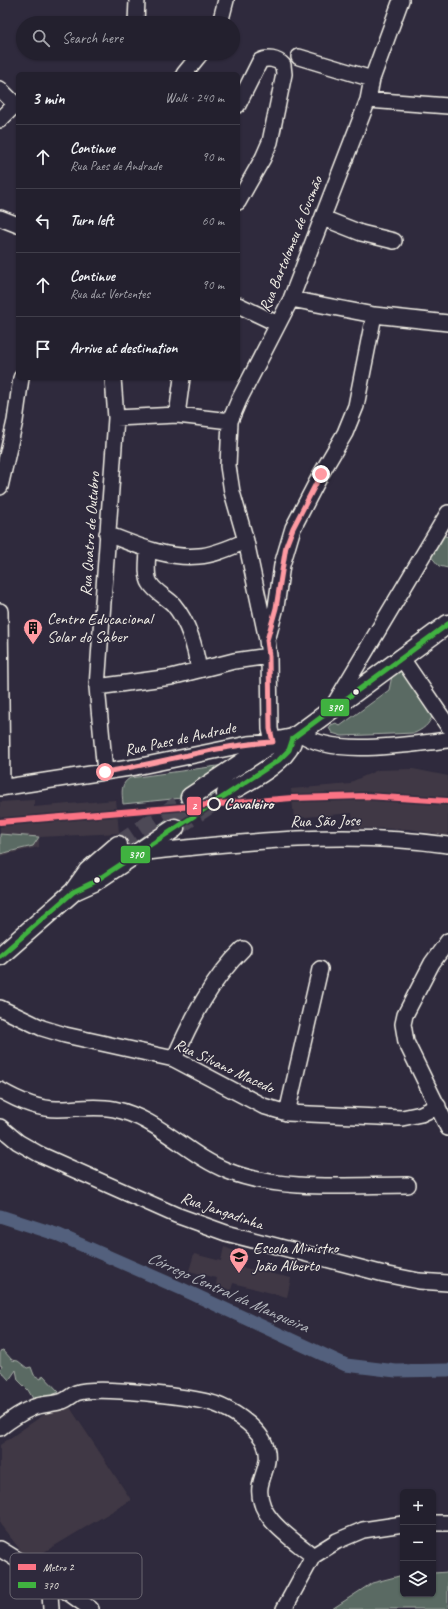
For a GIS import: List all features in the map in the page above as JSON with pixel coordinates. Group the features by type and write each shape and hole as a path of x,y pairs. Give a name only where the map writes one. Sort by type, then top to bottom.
{"main road":[{"path":"226,794 279,749 401,657 448,624"},
{"path":"190,797 279,749"},
{"path":"73,892 94,882 175,828"},
{"path":"0,956 73,892 88,871 112,849"}],"street":[{"path":"136,16 137,0"},
{"path":"222,16 226,0"},
{"name":"Rua Bartolomeu de Gusmão","path":"279,749 270,729 269,656 267,640 246,541 232,492 228,466 230,421 239,400 291,299 368,100 372,79 401,0"},
{"path":"299,57 372,79"},
{"path":"240,101 260,61 267,59 280,62 284,68 284,74 270,142 260,164 240,199"},
{"path":"186,72 195,60"},
{"path":"0,90 16,105"},
{"path":"368,100 448,106"},
{"path":"0,120 16,107"},
{"path":"0,218 16,224"},
{"path":"323,218 361,233 394,241"},
{"path":"291,299 374,315 448,323"},
{"path":"240,306 278,324"},
{"path":"267,640 276,608 282,565 293,528 321,474 345,433 356,406 374,315"},
{"path":"0,487 5,442 20,380"},
{"name":"Rua Quatro de Outubro","path":"105,772 97,687 116,418 114,380"},
{"path":"177,415 182,380"},
{"path":"116,418 177,415 230,421"},
{"path":"329,712 448,513"},
{"path":"107,534 148,549 176,556 200,556 223,551 246,541"},
{"path":"148,549 148,575 150,583 173,604 184,621 196,649 199,670"},
{"path":"0,611 1,788"},
{"path":"97,687 171,677 234,661 269,656"},
{"path":"401,657 448,726"},
{"path":"297,736 315,742 344,747 392,746 448,740"},
{"name":"Rua Paes de Andrade","path":"1,788 141,766 248,744 279,749"},
{"name":"Rua São Jose","path":"112,849 136,853 243,842 340,837 383,838 448,845"},
{"path":"448,941 432,962 405,1015 403,1024 406,1042 448,1128"},
{"path":"174,1059 190,1024 218,976 243,949"},
{"path":"287,1113 320,969"},
{"name":"Rua Silvano Macedo","path":"0,1008 42,1028 65,1035 174,1059 263,1106 287,1113 402,1118 421,1114 438,1106"},
{"path":"0,1090 37,1107 56,1109 82,1107 113,1109 137,1116 161,1129 205,1159 227,1171 251,1179 296,1184 408,1185"},
{"name":"Rua Jangadinha","path":"0,1127 18,1142 39,1154 176,1215 226,1233 384,1274 419,1281 448,1283"},
{"path":"0,1428 34,1407 65,1400 76,1393 98,1391 142,1393 191,1399 215,1404 234,1413 248,1424 263,1441 267,1457 266,1470 260,1487 261,1503 268,1516 280,1529 313,1556"},
{"path":"436,1523 448,1523"},
{"path":"284,1609 313,1556 337,1541 363,1530 400,1524"},
{"path":"0,1549 10,1555"},
{"path":"51,1599 51,1609"},
{"path":"78,1599 92,1609"}],"shaded area":[{"path":"413,769 448,776 448,836 410,829 354,828 352,813 294,818 291,789 351,784 351,782 378,770"},
{"path":"34,800 34,807 116,800 119,833 39,837 39,847 0,856 0,802"},
{"name":"Escola Ministro João Alberto","path":"224,1247 240,1253 236,1266 291,1278 287,1297 233,1283 231,1290 216,1285 217,1278 189,1271 194,1254 221,1261"},
{"path":"65,1400 131,1500 42,1553 23,1553 0,1524 0,1445"}],"green space":[{"path":"442,531 446,537 448,535 448,568 439,566 429,554"},
{"path":"398,671 404,672 434,711 431,719 425,727 415,733 342,736 332,733 329,728 331,725 336,723 340,726 389,690 392,676"},
{"path":"278,749 227,786 143,843 131,845 192,801"},
{"path":"232,764 182,798 123,804 123,786 130,778"},
{"path":"0,834 39,837 33,846 0,854"},
{"path":"3,1350 12,1360 18,1361 27,1368 31,1367 34,1375 41,1379 43,1375 59,1392 35,1402 28,1390 18,1380 16,1370 9,1380 0,1370 2,1366 0,1365 0,1351"},
{"path":"448,1572 448,1609 332,1609 372,1583 400,1576 400,1597 436,1597 436,1573"}],"waterway":[{"name":"Córrego Central da Mangueira","path":"0,1216 59,1235 182,1289 346,1365 396,1371 448,1370"}],"tunnel":[{"path":"175,828 226,794"},
{"path":"118,845 190,797"}],"metro line":[{"name":"2","path":"0,822 292,798 366,796 448,801"}],"transit line":[{"name":"370","path":"0,956 73,892 94,882 279,760 289,750 293,738 448,624"}],"place":[{"name":"Centro Educacional Solar do Saber","path":"33,645"},
{"name":"Cavaleiro","path":"214,804"},
{"name":"Escola Ministro João Alberto","path":"239,1274"}],"route":[{"path":"105,772 225,748 273,742 270,729 269,656 267,640 276,608 286,546 293,528 321,474"}]}
